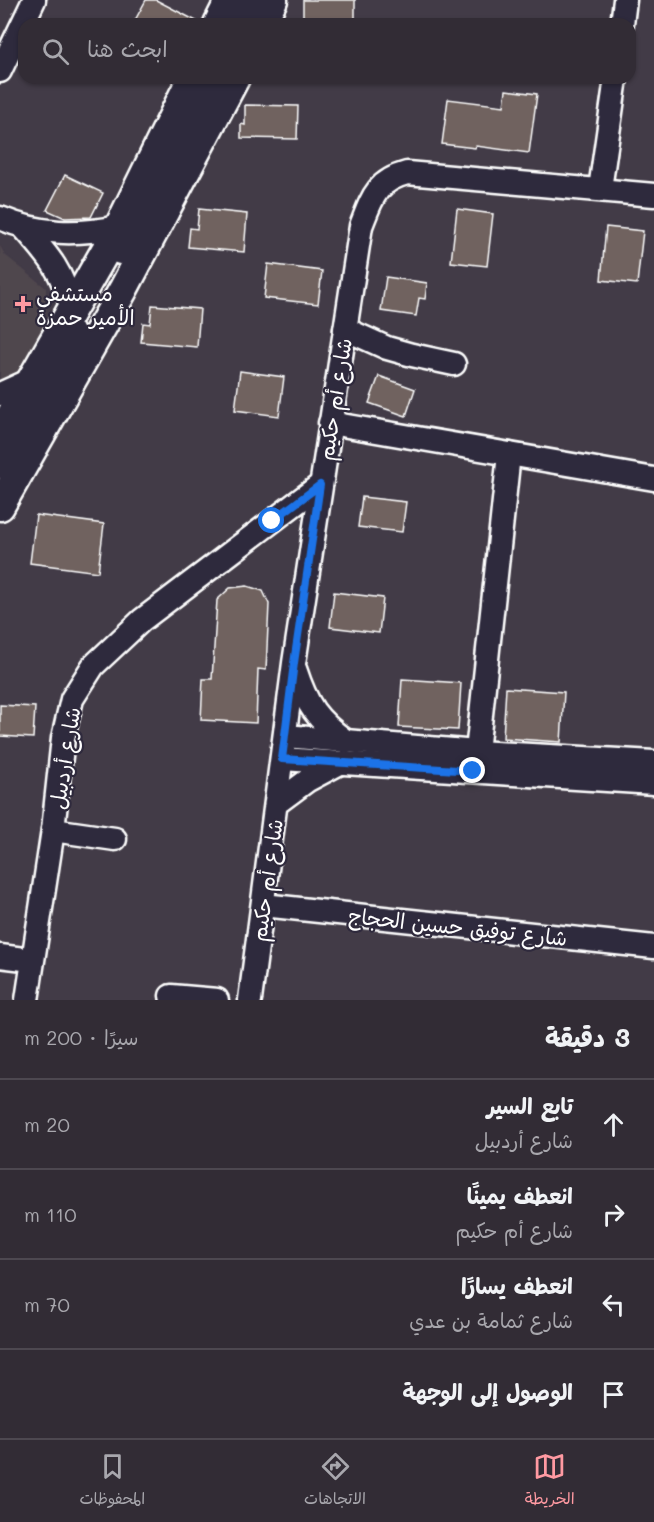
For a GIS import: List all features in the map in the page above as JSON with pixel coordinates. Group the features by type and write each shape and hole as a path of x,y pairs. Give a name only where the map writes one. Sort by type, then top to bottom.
{"main road":[{"path":"221,18 230,0"},
{"path":"264,18 273,0"},
{"path":"0,435 119,227 189,84"},
{"path":"0,506 123,290 232,84"}],"street":[{"path":"25,18 34,0"},
{"path":"245,18 253,0"},
{"path":"256,18 264,0"},
{"path":"623,18 625,0"},
{"path":"0,71 18,33"},
{"path":"0,467 213,84"},
{"path":"0,485 224,84"},
{"path":"600,189 615,84"},
{"name":"شارع أم حكيم","path":"250,1000 320,485 361,226 370,201 390,177 407,173 654,195"},
{"path":"10,227 86,232 119,227"},
{"path":"10,227 46,252 58,269 72,310"},
{"path":"345,329 387,348 454,364"},
{"path":"0,394 33,379"},
{"path":"330,423 654,479"},
{"path":"477,752 509,454"},
{"name":"شارع أردبيل","path":"27,1000 53,830 63,738 72,699 93,666 142,620 320,485"},
{"path":"294,663 302,692 310,708 327,727 347,742"},
{"path":"285,736 477,752 654,762"},
{"path":"282,759 654,783"},
{"path":"277,803 296,788 338,764"},
{"path":"53,830 115,839"},
{"name":"شارع توفيق حسين الحجاج","path":"262,905 654,946"},
{"path":"0,956 32,960"},
{"path":"171,996 217,1000"}],"shaded area":[{"name":"مستشفى الأمير حمزة","path":"0,246 5,255 46,288 46,320 19,377 0,385"}],"building":[{"path":"146,0 156,0 190,18 136,18"},
{"path":"303,0 355,0 355,18 303,18"},
{"path":"506,90 537,94 529,153 442,144 448,99 504,106"},
{"path":"245,105 298,106 297,139 241,138 241,124 245,125"},
{"path":"65,175 103,193 91,217 65,218 47,210"},
{"path":"199,209 247,214 244,252 188,247 190,228 197,229"},
{"path":"457,209 493,214 487,266 451,262"},
{"path":"606,227 643,231 637,284 601,280"},
{"path":"268,264 322,271 318,304 264,298"},
{"path":"386,277 427,283 425,299 419,298 416,316 381,311"},
{"path":"152,305 200,309 197,347 141,342 143,323 150,324"},
{"path":"240,371 284,377 279,416 235,410"},
{"path":"379,376 415,389 406,416 369,403"},
{"path":"362,497 406,502 402,532 358,527"},
{"path":"36,515 104,524 98,572 30,563"},
{"path":"247,586 263,591 269,604 266,670 258,669 256,723 201,720 203,679 212,679 217,600 230,588"},
{"path":"334,592 383,598 379,633 330,627"},
{"path":"402,679 461,683 458,730 399,727"},
{"path":"506,688 564,692 561,742 503,738"},
{"path":"0,705 35,707 33,738 0,736"}],"place":[{"name":"مستشفى الأمير حمزة","path":"23,304"}],"route":[{"path":"272,521 320,485 282,759 473,771"}]}
